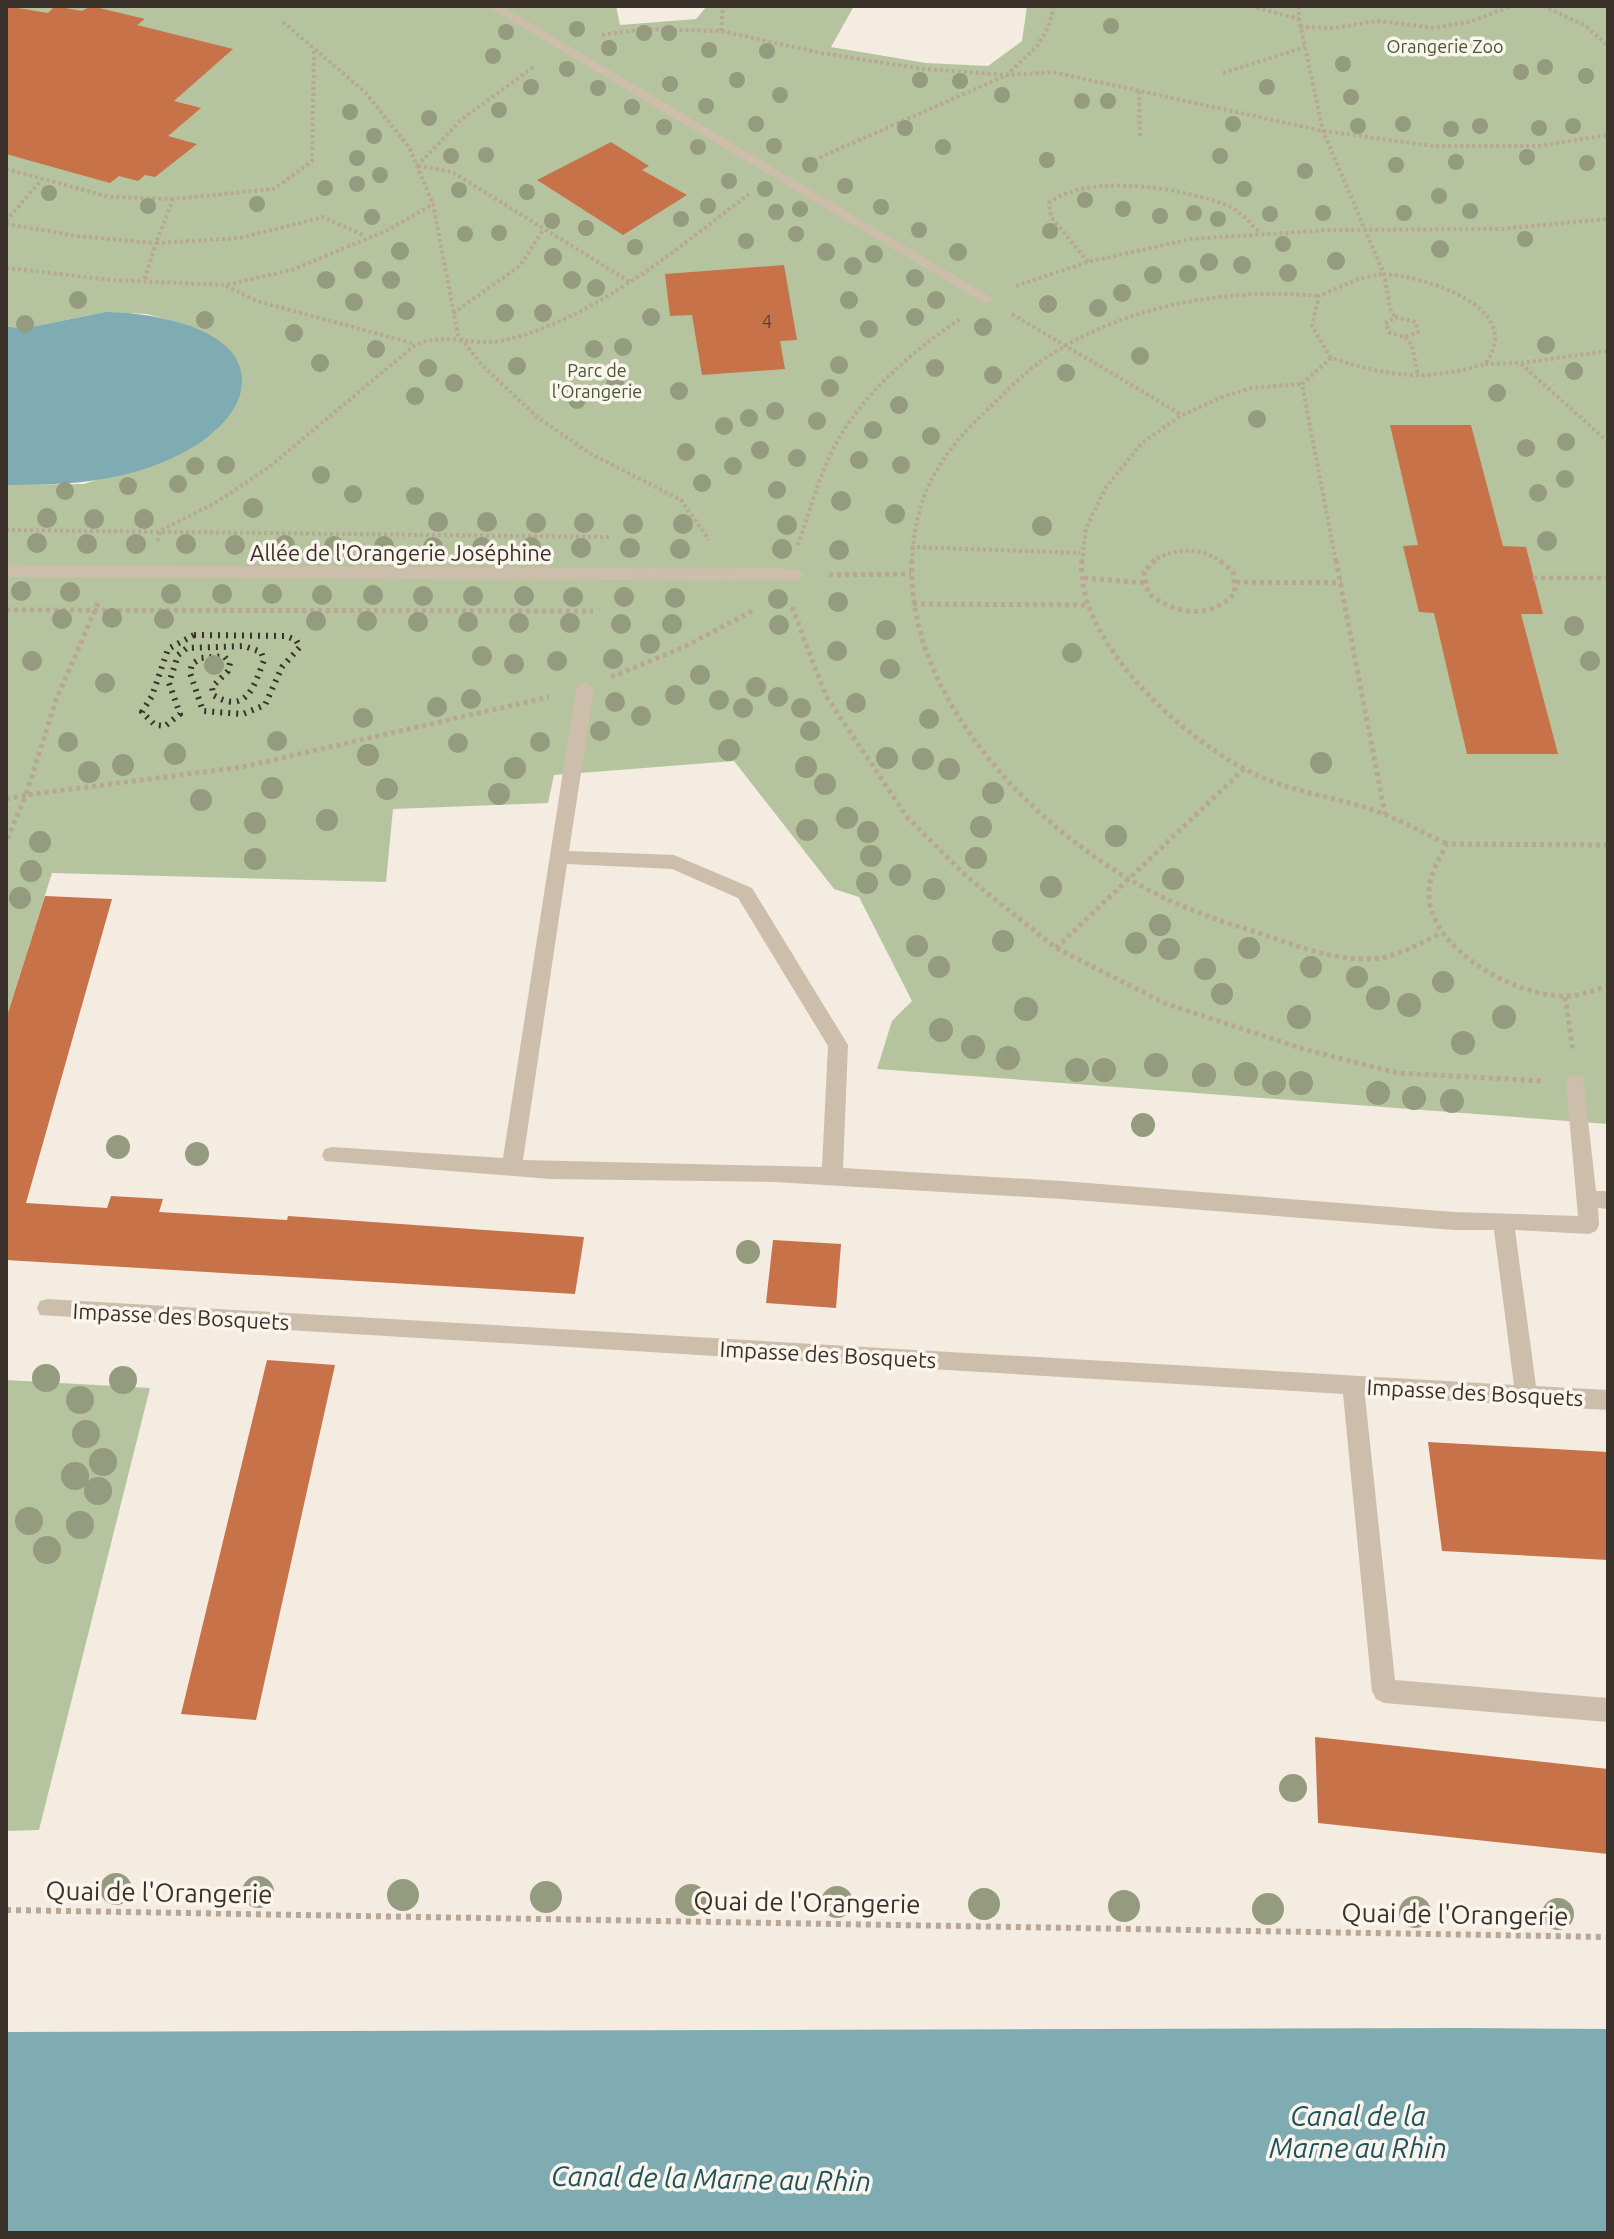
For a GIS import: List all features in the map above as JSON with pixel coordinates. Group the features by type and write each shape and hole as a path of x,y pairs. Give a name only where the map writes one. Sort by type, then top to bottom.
{"street":[{"path":"493,6 987,299"},
{"name":"Allée de l'Orangerie Joséphine","path":"6,571 796,575"},
{"path":"512,1168 585,688"},
{"path":"559,857 674,862 745,893 838,1045 832,1177"},
{"path":"332,1155 512,1168 832,1177 1062,1190 1454,1221 1589,1225 1597,1200 1576,1082"},
{"path":"1503,1221 1526,1395"},
{"name":"Impasse des Bosquets","path":"48,1308 1608,1400"},
{"path":"1353,1385 1384,1691 1608,1710"}],"path":[{"path":"721,31 723,6"},
{"path":"225,285 257,301 416,344 458,335 501,342 570,317 632,283 776,174 836,152 1007,75 1032,56 1049,30 1054,6"},
{"path":"1251,6 1299,19"},
{"path":"1299,6 1300,27 1323,131 1384,274 1390,308 1395,317"},
{"path":"1300,27 1332,28 1377,21 1435,28 1469,22 1512,6"},
{"path":"1543,6 1586,26 1608,46"},
{"path":"283,22 365,92 409,147 433,204 458,335 483,366 537,417 591,454 681,500 709,540"},
{"path":"417,166 462,119 511,81 564,48 606,34 641,29 721,31 821,53 923,69 1007,75 1053,72 1323,131 1449,147 1537,146 1608,135"},
{"path":"1223,73 1305,47"},
{"path":"6,169 110,197 173,199 274,189 312,161 314,51"},
{"path":"1139,91 1140,139"},
{"path":"417,166 452,172 632,283"},
{"path":"42,179 6,222 77,236 156,243 240,238 323,217 366,237"},
{"path":"1088,262 1051,217 1049,203 1060,194 1080,187 1144,186 1215,201 1233,208 1259,233"},
{"path":"144,281 173,199"},
{"path":"6,268 225,285 292,270 388,230 433,204"},
{"path":"1565,997 1576,1082 1398,1073 1303,1049 1164,1003 1056,948 967,877 907,817 826,696 792,609 798,542 819,484 844,430 881,385 932,338 987,299 1009,288 1088,262 1190,239 1259,233 1501,229 1608,219"},
{"path":"453,313 520,266 543,230"},
{"path":"1442,933 1383,958 1329,955 1203,915 1129,879 1050,819 996,769 947,705 917,632 911,547 918,515 936,467 969,427 1033,367 1065,345 1173,306 1235,293 1286,291 1319,296 1351,282 1384,274 1437,282 1474,304 1492,326 1496,347 1485,364"},
{"path":"1319,296 1312,326 1331,358 1377,372 1418,377 1448,375 1485,364 1521,363 1608,351"},
{"path":"987,299 1182,415"},
{"path":"1395,317 1407,318 1418,326 1418,332 1405,337 1394,336 1384,327 1387,320 1395,317"},
{"path":"1405,337 1412,345 1418,377"},
{"path":"160,531 198,515 249,480 365,389 416,344"},
{"path":"1331,358 1302,384 1237,391 1182,415 1132,453 1094,503 1080,553 1087,605 1123,669 1180,726 1244,769 1312,795 1385,814 1447,844 1608,845"},
{"path":"1521,363 1608,442"},
{"path":"1302,384 1385,814"},
{"path":"6,530 615,538"},
{"path":"694,540 724,540"},
{"path":"911,547 1080,553"},
{"path":"1185,550 1214,556 1225,563 1236,582 1235,593 1228,602 1217,609 1195,613 1172,609 1158,602 1144,583 1144,572 1158,556 1185,550"},
{"path":"6,842 26,795 56,700 109,572"},
{"path":"796,575 911,574"},
{"path":"1084,578 1144,583"},
{"path":"1533,578 1608,578"},
{"path":"1236,582 1342,583"},
{"path":"913,604 1087,605"},
{"path":"6,799 242,767 398,734 585,688 684,647 757,609 741,609"},
{"path":"780,609 792,609"},
{"path":"6,610 600,610"},
{"path":"1056,948 1244,769"},
{"path":"1447,844 1433,863 1427,885 1430,909 1442,933 1467,959 1500,979 1565,997 1608,986"},
{"name":"Quai de l'Orangerie","path":"6,1910 1608,1937"}],"green space":[{"name":"Parc de l'Orangerie","path":"6,6 616,6 620,25 696,19 707,6 854,6 831,47 926,63 988,66 1022,41 1027,6 1608,6 1608,1124 877,1069 892,1021 912,1001 859,897 834,889 734,761 554,775 548,803 393,809 386,882 52,873 6,1019 6,485 84,484 177,454 215,431 238,400 242,386 183,324 147,314 105,312 22,329 6,326"},
{"path":"6,1380 150,1388 39,1830 6,1831"}],"water":[{"path":"105,312 170,320 215,338 231,352 241,369 241,391 234,408 217,429 195,446 150,467 79,482 6,485 6,326 22,329"},
{"name":"Canal de la Marne au Rhin","path":"1608,2029 1608,2233 6,2233 6,2032"}],"building":[{"path":"6,6 48,13 55,6 82,11 91,6 145,19 137,25 233,49 174,101 201,108 168,136 197,144 155,177 145,175 138,181 119,176 110,183 6,154"},
{"path":"611,142 649,166 642,170 687,195 623,235 537,180"},
{"path":"784,265 797,340 780,341 785,369 702,375 692,315 670,316 665,274"},
{"path":"1390,425 1471,425 1503,546 1526,547 1543,614 1521,614 1558,754 1467,754 1434,613 1419,612 1403,546 1418,545"},
{"path":"45,896 112,899 26,1203 107,1208 111,1196 163,1199 159,1212 287,1220 288,1216 584,1237 575,1294 6,1260 6,1019"},
{"path":"773,1240 841,1244 836,1308 766,1303"},
{"path":"267,1360 335,1365 256,1720 181,1714"},
{"path":"1428,1442 1608,1452 1608,1560 1442,1551"},
{"path":"1315,1737 1608,1769 1608,1854 1318,1823"}],"railway":[{"path":"194,635 286,636 296,640 300,647 282,667 265,705 243,714 203,711 190,673 192,664 201,658 224,656 230,663 228,671 212,687 213,695 233,702 241,700 252,688 264,660 261,652 244,646 187,648 178,655 169,683 180,714 165,726 155,725 142,712 152,696 168,649 194,635"}],"park label":[{"name":"Orangerie Zoo","path":"1445,46"}]}
